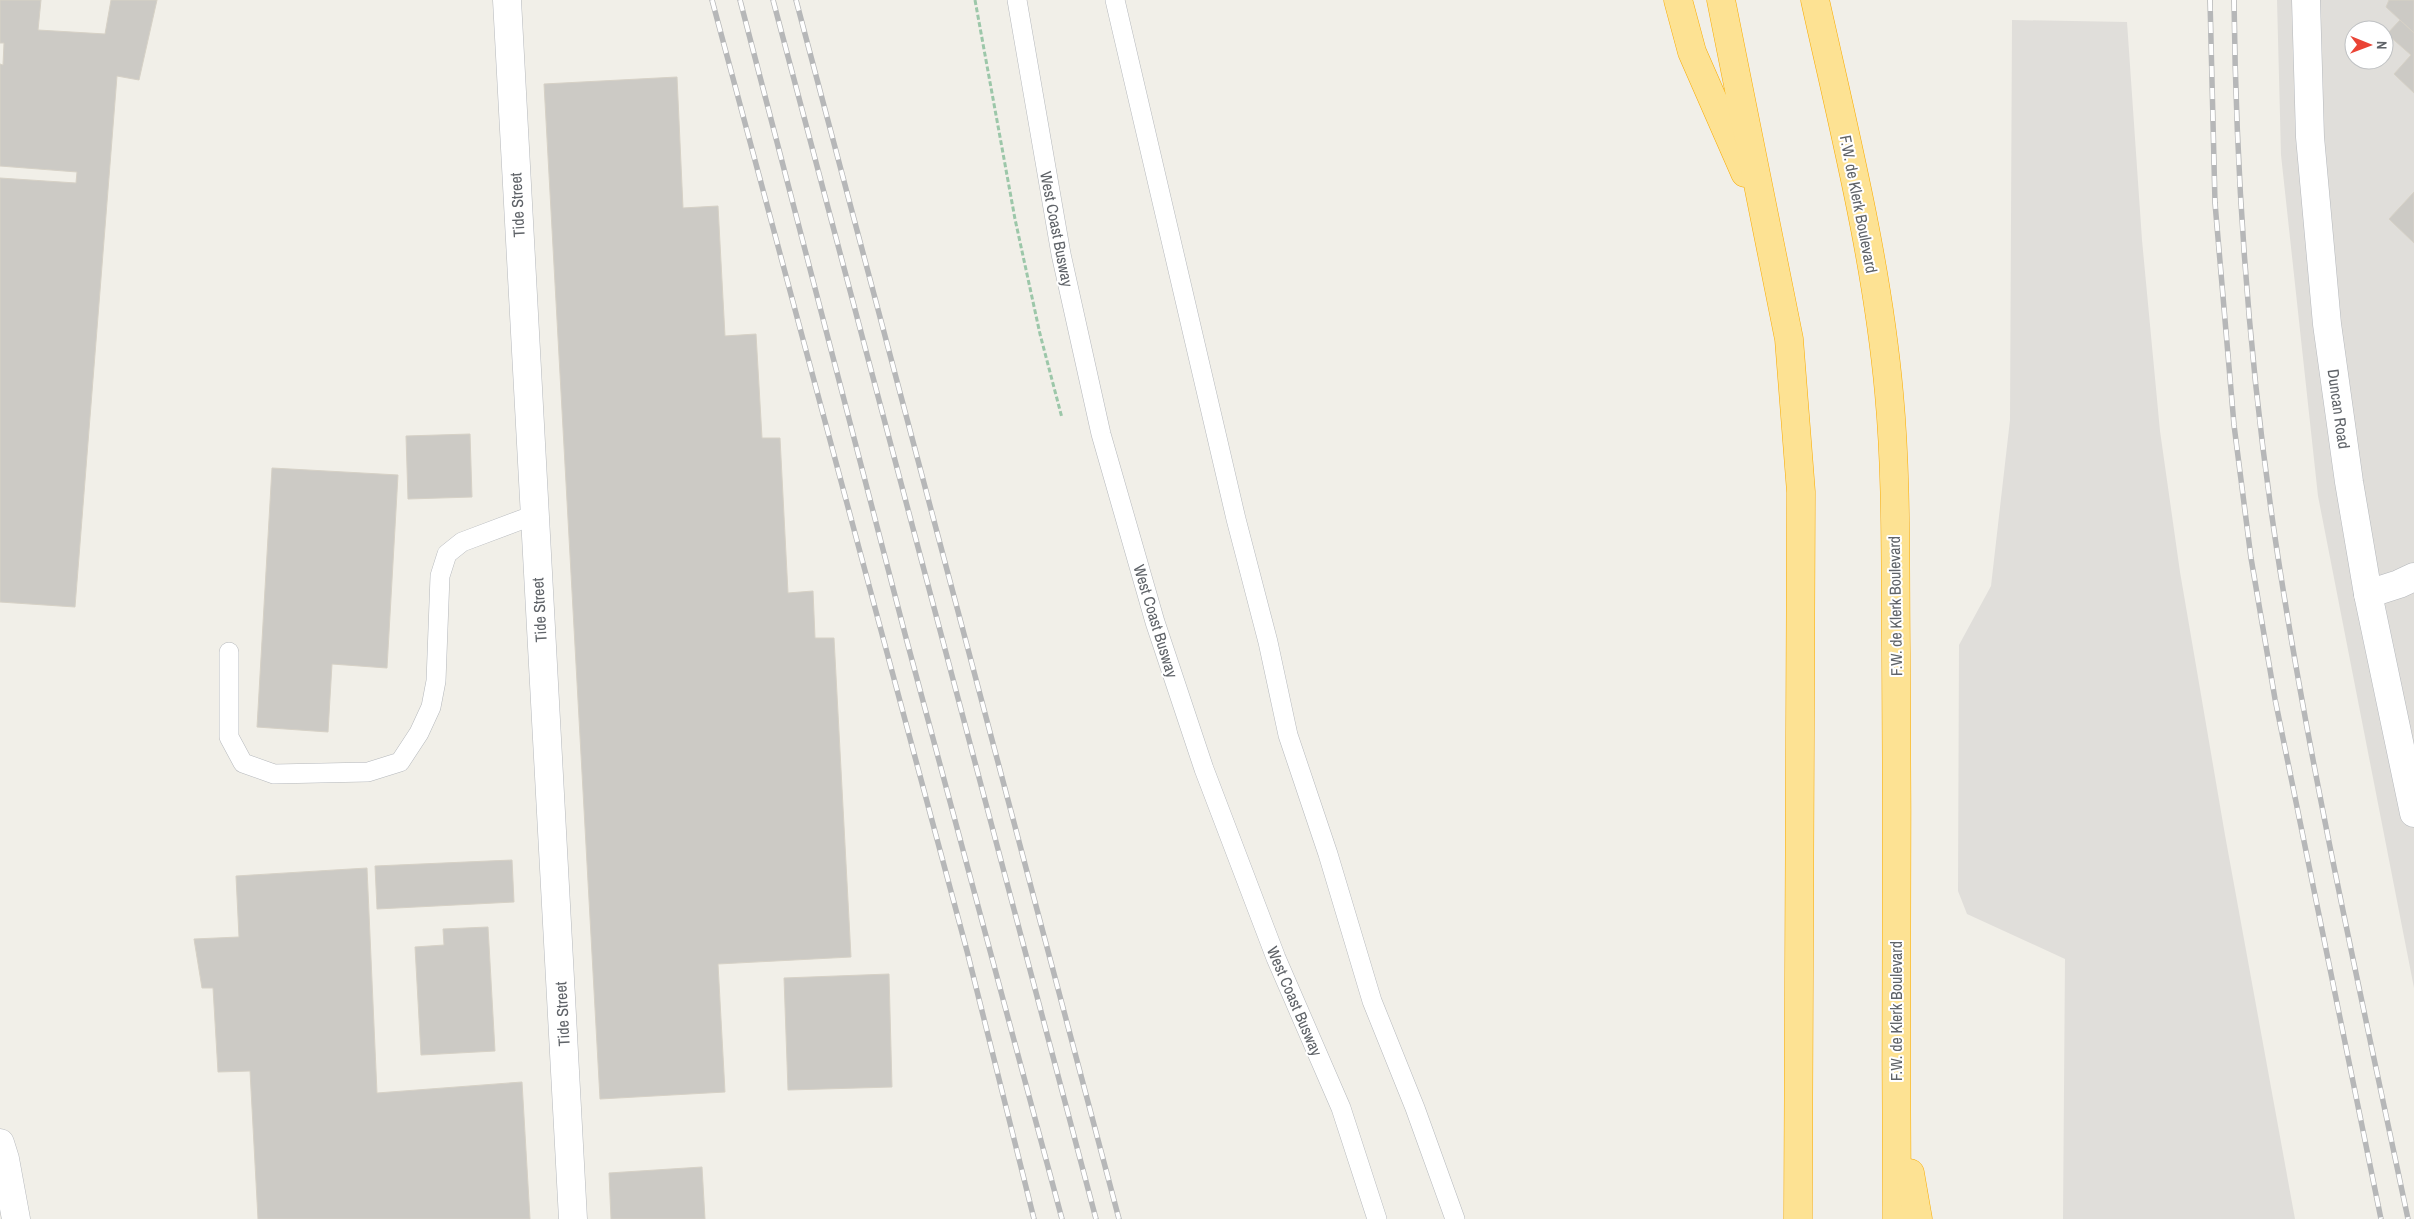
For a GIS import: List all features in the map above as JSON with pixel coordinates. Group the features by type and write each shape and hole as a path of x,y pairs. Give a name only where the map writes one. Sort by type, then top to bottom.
{"highway":[{"path":"1678,0 1692,52 1766,220"},
{"path":"1721,0 1789,339 1800,492 1798,1219"},
{"name":"F.W. de Klerk Boulevard","path":"1815,0 1870,253 1889,394 1894,480 1897,773 1895,1088 1897,1219"},
{"path":"1895,1088 1918,1219"}],"street":[{"name":"Tide Street","path":"507,0 573,1219"},
{"name":"Duncan Road","path":"2306,0 2310,137 2327,324 2349,482 2368,594 2414,813"},
{"path":"2368,594 2414,577"},
{"path":"0,1143 5,1158 16,1219"}],"lane":[{"name":"West Coast Busway","path":"1017,0 1063,263 1101,434 1155,622 1204,769 1276,958 1340,1108 1377,1219"},
{"path":"1115,0 1236,519 1268,642 1288,735 1328,854 1372,1001 1415,1108 1455,1219"},
{"path":"229,652 229,737 242,763 274,774 368,772 400,762 419,733 431,707 436,681 440,576 448,554 462,542 534,514"}],"shaded area":[{"path":"2277,0 2414,0 2414,988 2318,496 2281,155"},
{"path":"2012,20 2127,22 2142,240 2160,431 2180,572 2225,835 2295,1219 2063,1219 2065,959 1967,914 1958,891 1959,645 1991,586 2010,420"}],"building":[{"path":"0,0 41,0 38,30 105,34 111,0 157,0 139,80 117,76 75,607 0,602 0,178 76,183 77,172 0,166 0,64 3,65 4,43 0,43"},
{"path":"2389,0 2414,0 2414,33 2386,7"},
{"path":"2400,20 2414,33 2414,93 2394,74 2411,55 2394,40 2394,26"},
{"path":"677,77 683,208 718,206 725,336 756,334 762,438 780,438 788,593 813,591 815,638 834,638 851,957 718,964 725,1092 600,1099 544,84"},
{"path":"2414,192 2414,243 2389,219"},
{"path":"470,434 472,497 408,499 406,436"},
{"path":"272,468 398,475 387,668 332,664 328,732 257,727"},
{"path":"512,860 514,902 377,909 375,866"},
{"path":"367,868 377,1093 522,1082 530,1219 258,1219 250,1071 218,1072 213,988 202,988 194,939 239,937 236,876"},
{"path":"488,927 495,1051 421,1055 415,947 444,945 443,929"},
{"path":"889,974 892,1087 788,1090 784,978"},
{"path":"702,1167 705,1219 611,1219 609,1173"}],"railway":[{"path":"712,0 967,951 1034,1219"},
{"path":"740,0 905,634 1062,1219"},
{"path":"773,0 1096,1219"},
{"path":"796,0 1119,1219"},
{"path":"2210,0 2215,203 2234,425 2251,558 2275,699 2381,1219"},
{"path":"2234,0 2241,205 2251,341 2276,544 2320,798 2408,1219"}]}
